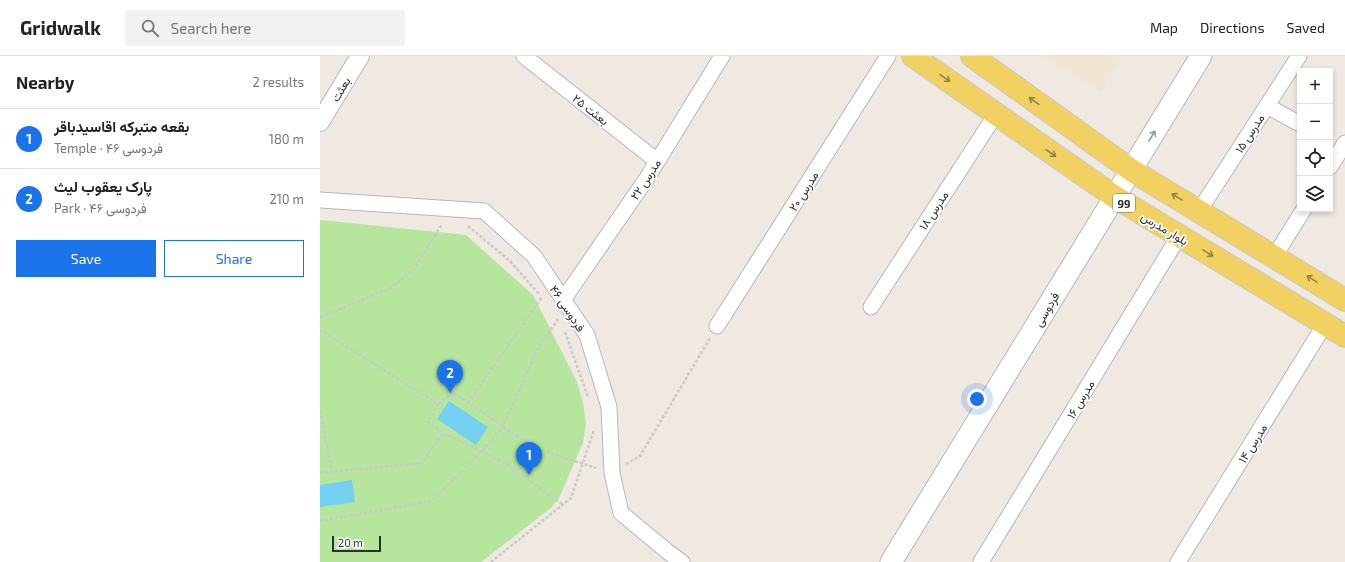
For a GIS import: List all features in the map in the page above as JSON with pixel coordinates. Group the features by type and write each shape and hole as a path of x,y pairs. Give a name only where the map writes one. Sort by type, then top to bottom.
{"main road":[{"name":"بلوار مدرس","path":"913,56 1115,197 1345,336"},
{"path":"972,56 1131,170 1274,257 1344,295"},
{"name":"فردوسی","path":"891,562 1201,56"}],"street":[{"name":"بعثت","path":"322,114 360,56"},
{"name":"بعثت ۲۵","path":"524,56 657,162"},
{"name":"مدرس ۲۲","path":"563,300 657,162 722,56"},
{"name":"مدرس ۲۰","path":"717,326 888,56"},
{"name":"مدرس ۱۵","path":"1199,211 1299,56"},
{"path":"1267,106 1297,122"},
{"name":"مدرس ۱۸","path":"871,307 996,114"},
{"path":"1333,159 1339,143"},
{"name":"فردوسی ۴۶","path":"320,200 484,211 534,256 587,336 609,407 612,473 620,513 682,562"},
{"path":"1274,257 1302,212"},
{"name":"مدرس ۱۶","path":"981,562 1179,236"},
{"name":"مدرس ۱۴","path":"1178,562 1325,324"}],"path":[{"path":"435,223 449,224"},
{"path":"320,317 391,288 414,269 442,224"},
{"path":"462,226 469,226 509,260 546,302"},
{"path":"468,404 542,297"},
{"path":"320,521 432,501 481,452 503,427 535,354 560,317 562,324"},
{"path":"563,505 507,464 443,433 428,422 438,404 453,392 468,404 534,448 612,473 640,456 717,326"},
{"path":"320,330 438,404"},
{"path":"565,332 589,399"},
{"path":"320,411 332,471"},
{"path":"491,562 571,498 594,428"},
{"path":"320,472 422,463 443,433"}],"shaded area":[{"path":"1042,56 1122,56 1101,91"}],"green space":[{"path":"320,220 466,235 533,295 577,382 583,403 586,424 583,443 559,498 551,508 481,562 320,562"}],"water":[{"path":"449,401 488,427 476,445 437,419"},
{"path":"352,480 355,502 320,507 320,485"}],"place":[{"name":"پارک یعقوب لیث","path":"450,393"},
{"name":"بقعه متبرکه اقاسیدباقر","path":"529,475"}]}
